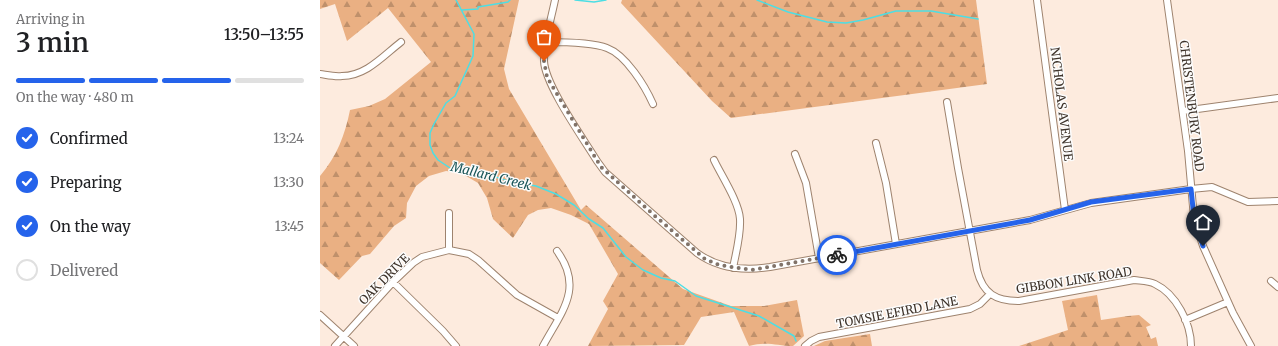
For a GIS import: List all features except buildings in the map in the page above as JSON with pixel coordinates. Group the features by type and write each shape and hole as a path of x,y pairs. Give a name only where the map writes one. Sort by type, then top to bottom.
{"street":[{"path":"555,0 546,42 544,61 547,77 568,113 601,167 697,253 711,262 733,268 752,270 1030,220 1091,202 1191,189 1212,187 1248,202 1278,202"},
{"name":"NICHOLAS AVENUE","path":"1037,0 1065,210"},
{"name":"CHRISTENBURY ROAD","path":"1167,0 1188,151 1194,218 1197,229 1238,325 1251,346"},
{"path":"320,74 342,76 359,74 369,68 401,42"},
{"path":"546,42 599,45 612,50 642,82 653,104"},
{"path":"1183,111 1278,98"},
{"path":"947,102 979,279 990,294"},
{"path":"876,143 886,183 896,244"},
{"path":"795,154 806,183 819,258"},
{"path":"714,160 735,202 740,218 739,236 733,268"},
{"path":"449,213 449,250"},
{"name":"OAK DRIVE","path":"335,346 393,282 413,263 422,257 449,250 469,254 478,260 516,295 558,318"},
{"path":"543,346 565,306 569,293 569,274 566,264 557,251"},
{"name":"GIBBON LINK ROAD","path":"990,294 1003,300 1019,301 1134,280 1148,282 1155,284 1174,298 1185,320 1191,346"},
{"path":"1271,281 1278,287"},
{"path":"393,282 443,331 456,346"},
{"name":"TOMSIE EFIRD LANE","path":"805,346 819,337 970,309 980,304 990,294"},
{"path":"1185,320 1228,302"},
{"path":"320,315 354,346"}],"green space":[{"path":"320,0 519,0 504,69 509,89 581,210 586,205 683,289 731,306 764,306 797,300 804,336 793,346 767,344 749,346 734,312 701,317 684,345 588,346 608,309 603,301 618,274 589,224 571,215 551,208 538,210 528,215 513,238 493,219 487,198 478,183 461,173 446,171 429,176 416,186 407,203 406,218 394,226 370,254 362,256 339,280 320,263 320,176 340,145 350,110 369,106 385,99 431,62 388,8 347,41 335,4 320,9"},
{"path":"622,0 976,0 987,84 731,118 712,101 621,3"},
{"path":"1097,295 1101,320 1139,315 1151,325 1146,327 1151,339 1156,337 1158,346 1019,346 1068,330 1062,301"},
{"path":"870,334 872,346 814,346 825,341"}],"waterway":[{"name":"Mallard Creek","path":"456,0 474,34 473,56 455,96 446,103 430,133 430,145 438,160 453,170 471,174 484,173 511,182 536,186 556,194 574,205 589,219 603,228 626,257 643,270 661,278 675,281 696,296 759,316 794,336 796,341"},
{"path":"462,10 478,9 478,7 508,2 510,0"},
{"path":"575,0 594,2 606,0"},
{"path":"757,0 788,12 827,22 846,23 896,11 931,11 978,19"}],"way so far":[{"path":"544,61 547,77 605,172 705,259 719,265 752,270 837,255"}],"route":[{"path":"837,255 1030,220 1091,202 1191,189 1194,218 1203,246"}]}
